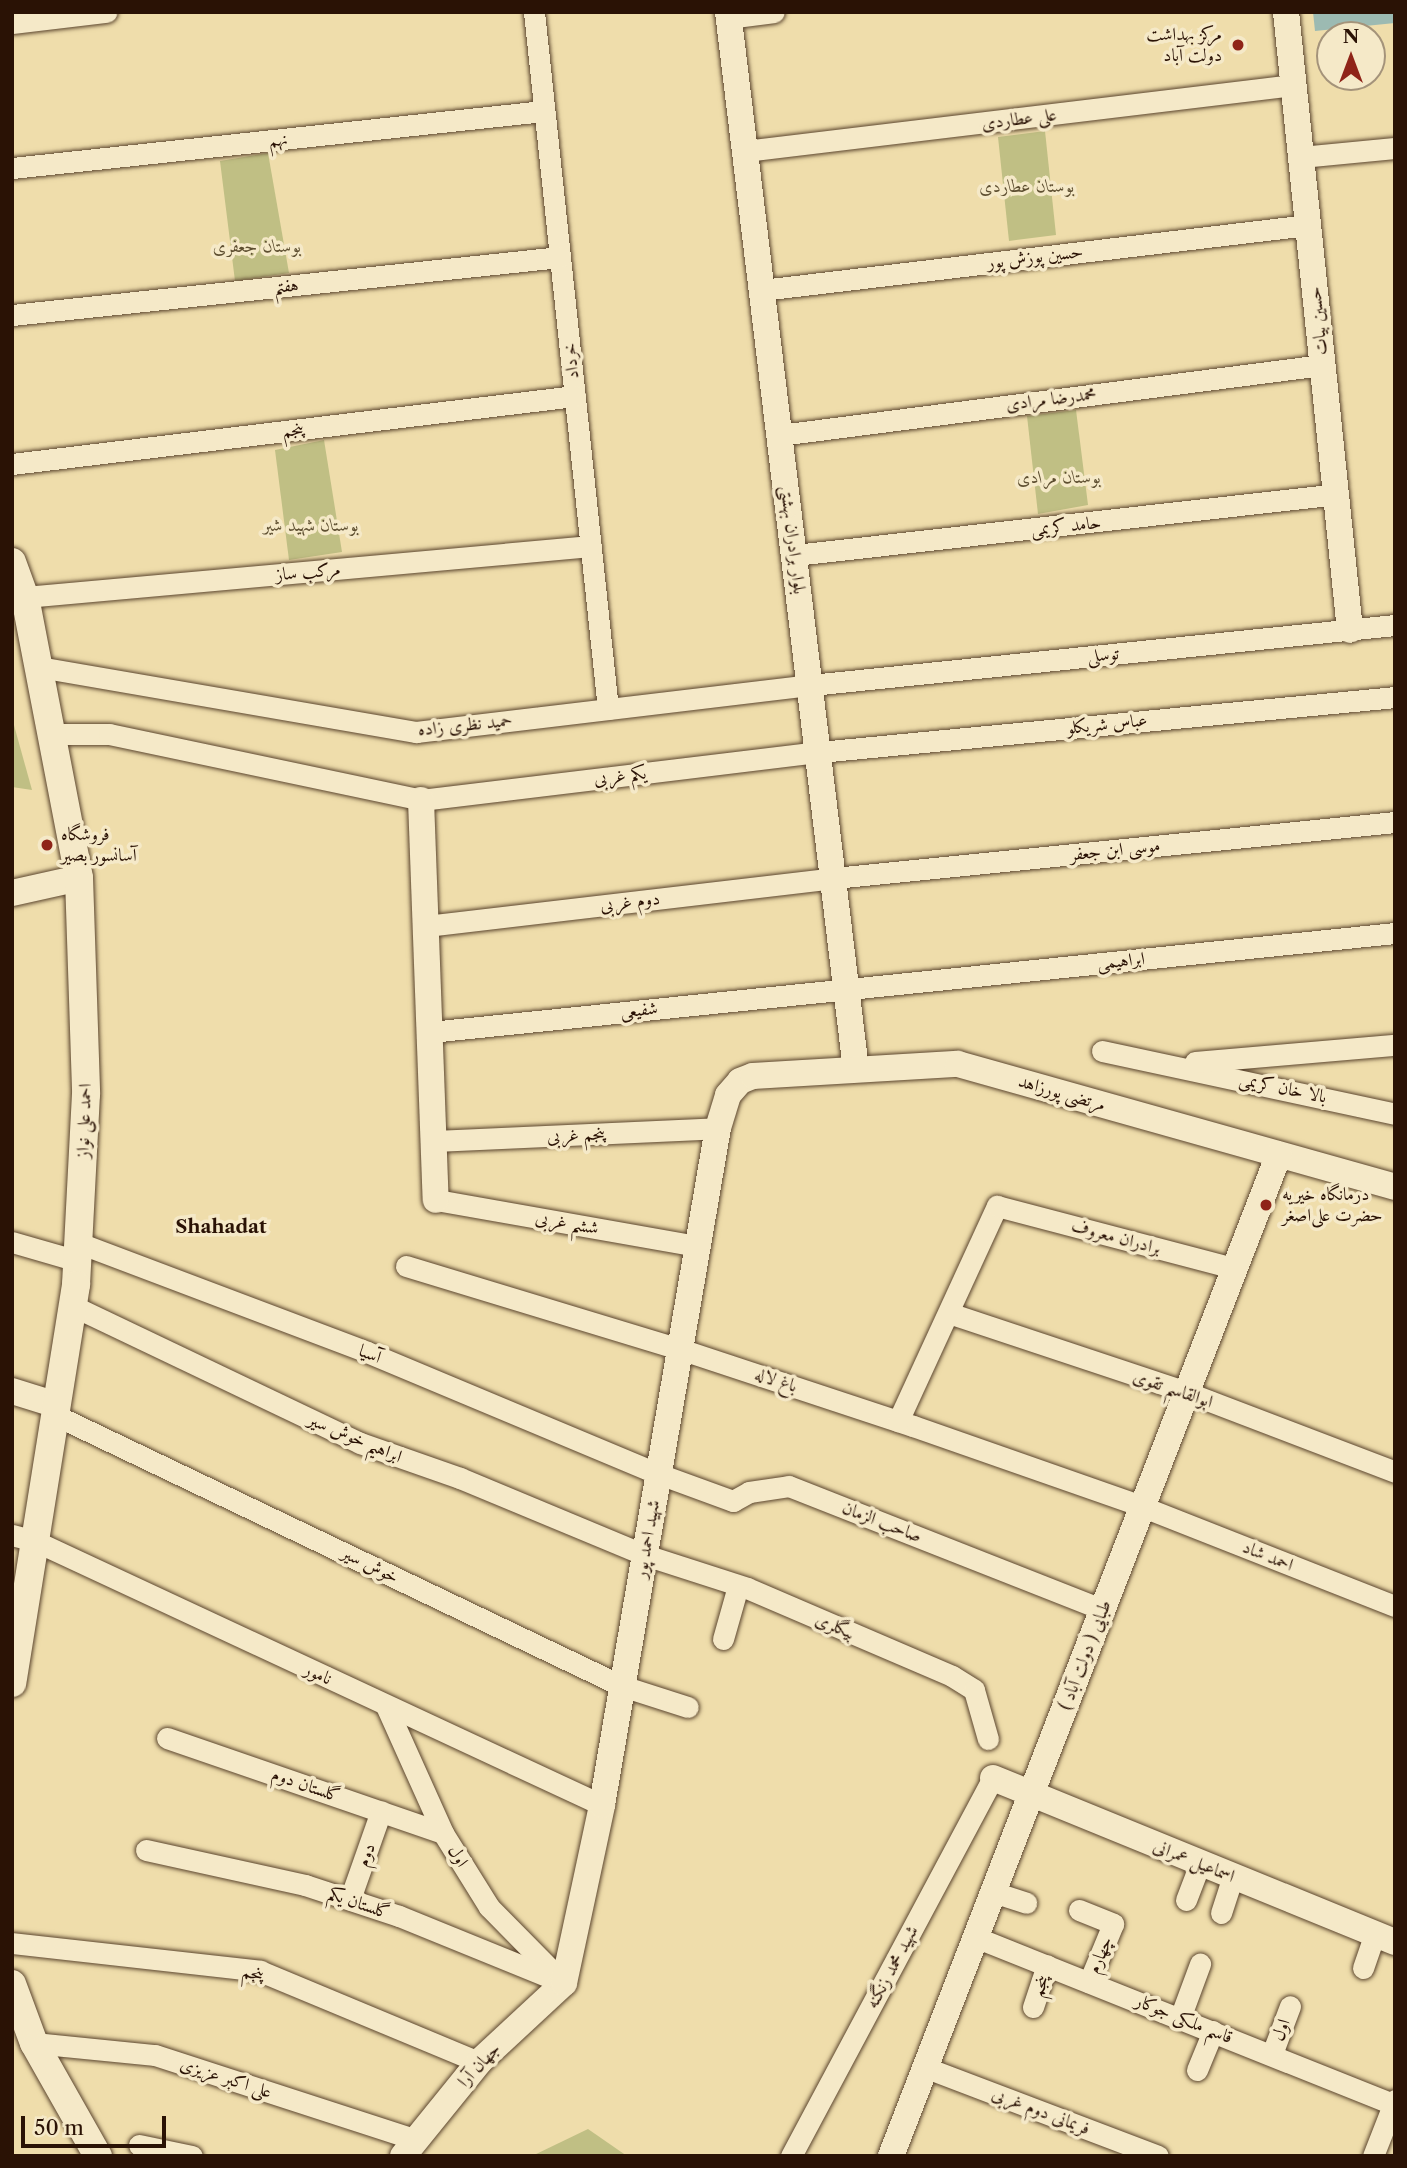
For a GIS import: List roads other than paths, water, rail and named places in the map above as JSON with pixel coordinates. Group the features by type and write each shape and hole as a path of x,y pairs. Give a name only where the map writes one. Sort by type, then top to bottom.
{"main road":[{"name":"احمد علی نواز","path":"12,562 25,597 79,878 86,1094 73,1306 56,1410 24,1538 12,1683"},
{"path":"12,1984 34,2043 98,2156"}],"street":[{"path":"12,23 106,12"},
{"name":"خرداد","path":"534,12 608,709"},
{"path":"728,15 774,12"},
{"name":"حسین بیات","path":"1286,12 1350,630"},
{"name":"بلوار برادران بهشتی","path":"728,15 856,1069"},
{"name":"علی عطاردی","path":"745,150 1293,85"},
{"name":"نهم","path":"12,168 544,111"},
{"path":"1301,157 1395,148"},
{"name":"حسین پوزش پور","path":"762,290 1308,225"},
{"name":"هفتم","path":"12,315 560,257"},
{"name":"محمدرضا مرادی","path":"780,435 1322,365"},
{"name":"پنجم","path":"12,464 575,396"},
{"name":"حامد کریمی","path":"794,555 1338,494"},
{"name":"مرکب ساز","path":"25,597 591,546"},
{"name":"توسلی","path":"811,685 1395,625"},
{"name":"حمید نظری زاده","path":"39,667 416,732 811,685"},
{"name":"عباس شریکلو","path":"819,752 1395,696"},
{"name":"یکم غربی","path":"52,734 109,734 421,800 819,752"},
{"path":"421,800 436,1200"},
{"name":"موسی ابن جعفر","path":"834,878 1395,822"},
{"path":"12,893 79,878"},
{"name":"دوم غربی","path":"426,926 834,878"},
{"name":"ابراهیمی","path":"848,989 1395,933"},
{"name":"شفیعی","path":"430,1032 848,989"},
{"name":"بالا خان کریمی","path":"1171,1064 1395,1045"},
{"name":"بالا خان کریمی","path":"1102,1051 1395,1114"},
{"name":"مرتضی پورزاهد","path":"728,1095 753,1076 958,1064 1395,1188"},
{"name":"شهید احمد پور","path":"564,1983 602,1804 718,1128 728,1095"},
{"name":"پنجم غربی","path":"434,1141 718,1128"},
{"name":"طبایی ( دولت آباد )","path":"891,2156 1279,1154"},
{"name":"ششم غربی","path":"436,1200 698,1246"},
{"name":"برادران معروف","path":"949,1313 997,1206 1234,1268"},
{"name":"آسیا","path":"12,1242 78,1252 367,1352 659,1474"},
{"name":"باغ لاله","path":"406,1266 680,1349 898,1421 1141,1506"},
{"name":"ابراهیم خوش سیر","path":"73,1306 360,1443 467,1481 645,1555"},
{"path":"898,1421 949,1313"},
{"name":"ابوالقاسم تقوی","path":"949,1313 1186,1392 1395,1472"},
{"path":"12,1391 56,1410"},
{"name":"خوش سیر","path":"56,1410 622,1686 688,1707"},
{"name":"صاحب الزمان","path":"659,1474 733,1501 749,1492 789,1486 1102,1609"},
{"name":"احمد شاد","path":"1141,1506 1395,1606"},
{"name":"نامور","path":"24,1538 602,1804"},
{"name":"بیگلری","path":"645,1555 738,1586 952,1676 974,1690 988,1739"},
{"path":"723,1639 738,1586"},
{"name":"اول","path":"386,1706 443,1833 489,1907 564,1983"},
{"name":"گلستان دوم","path":"167,1738 443,1833"},
{"name":"اسماعیل عمرانی","path":"993,1778 1200,1864 1388,1934"},
{"name":"شهید محمد زنگنه","path":"792,2156 993,1778"},
{"name":"دوم","path":"350,1899 381,1811"},
{"name":"گلستان یکم","path":"146,1850 305,1885 350,1899 564,1983"},
{"path":"1186,1900 1200,1864"},
{"path":"1221,1913 1233,1877"},
{"path":"993,1892 1026,1903"},
{"name":"چهارم","path":"1079,1910 1113,1924 1089,1982"},
{"path":"1363,1968 1388,1934"},
{"name":"قاسم ملکی جوکار","path":"975,1937 1394,2103"},
{"name":"پنجم","path":"12,1943 260,1971 479,2062"},
{"path":"1180,2018 1200,1964"},
{"name":"پنجم","path":"1034,2007 1047,1965"},
{"name":"جهان آرا","path":"409,2147 479,2062 564,1983"},
{"name":"اول","path":"1272,2054 1290,2006"},
{"path":"1197,2070 1213,2031"},
{"name":"علی اکبر عزیزی","path":"34,2043 155,2055 409,2147"},
{"name":"فریمانی دوم غربی","path":"924,2067 1158,2156"},
{"path":"1373,2156 1394,2103"},
{"path":"139,2145 192,2156"}],"water":[{"path":"1313,12 1395,12 1395,23 1316,21 1315,31"}],"place":[{"name":"مرکز بهداشت دولت آباد","path":"1238,45"},
{"name":"فروشگاه آسانسور بصیر","path":"47,845"},
{"name":"درمانگاه خیریه حضرت علی‌اصغر","path":"1266,1205"}],"district":[{"name":"Shahadat","path":"221,1227"}],"park label":[{"name":"بوستان عطاردی","path":"1027,186"},
{"name":"بوستان جعفری","path":"257,246"},
{"name":"بوستان مرادی","path":"1059,477"},
{"name":"بوستان شهید شیر","path":"311,525"}]}
